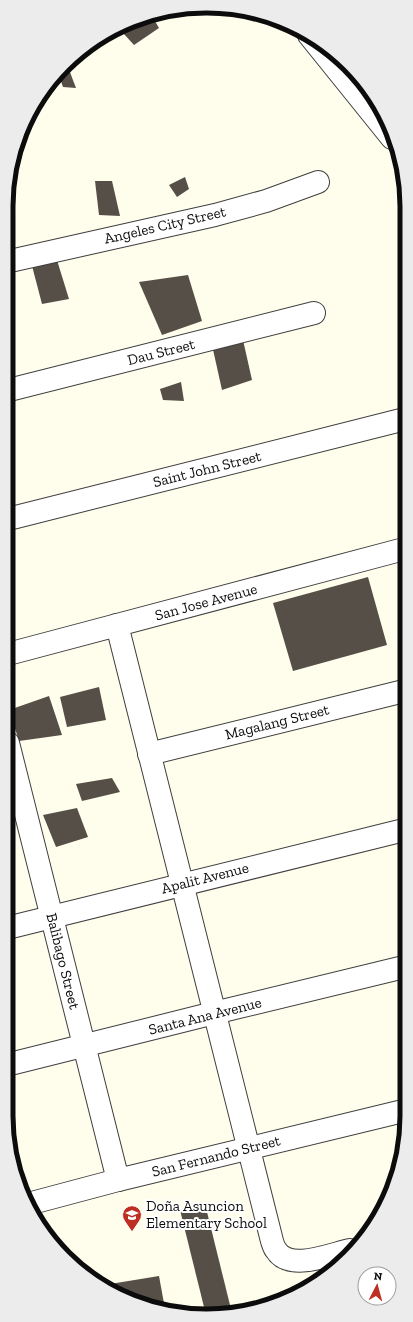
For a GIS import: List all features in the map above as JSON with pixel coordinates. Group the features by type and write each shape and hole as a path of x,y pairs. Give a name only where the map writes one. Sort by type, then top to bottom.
{"street":[{"path":"323,52 382,126"},
{"name":"Angeles City Street","path":"13,260 215,215 266,201 318,182"},
{"name":"Dau Street","path":"13,389 314,313"},
{"name":"Saint John Street","path":"13,518 400,420"},
{"name":"San Jose Avenue","path":"13,653 400,550"},
{"path":"117,625 272,1241 276,1251 288,1260 305,1262 338,1257"},
{"name":"Magalang Street","path":"149,754 400,692"},
{"name":"Balibago Street","path":"13,790 52,917 118,1180"},
{"name":"Apalit Avenue","path":"13,927 400,831"},
{"name":"Santa Ana Avenue","path":"13,1064 400,968"},
{"name":"San Fernando Street","path":"34,1202 118,1180 400,1112"}],"building":[{"path":"155,20 159,28 134,45 123,33 144,23"},
{"path":"69,71 76,88 63,87 60,80"},
{"path":"185,177 189,189 177,197 169,185"},
{"path":"95,181 112,181 120,216 99,215"},
{"path":"56,257 69,299 42,304 31,262"},
{"path":"188,275 202,321 162,335 139,282"},
{"path":"243,340 252,380 222,390 212,345"},
{"path":"181,382 184,401 163,400 160,389"},
{"path":"368,577 387,645 293,671 273,603"},
{"path":"99,687 106,720 67,727 60,697"},
{"path":"49,696 62,735 19,741 13,722 13,709"},
{"path":"112,778 120,792 82,801 76,784"},
{"path":"77,808 88,837 56,847 43,815"},
{"path":"205,1204 230,1305 213,1309 205,1309 180,1210"},
{"path":"159,1276 164,1304 144,1299 111,1284"}],"place":[{"name":"Doña Asuncion Elementary School","path":"132,1232"}]}
